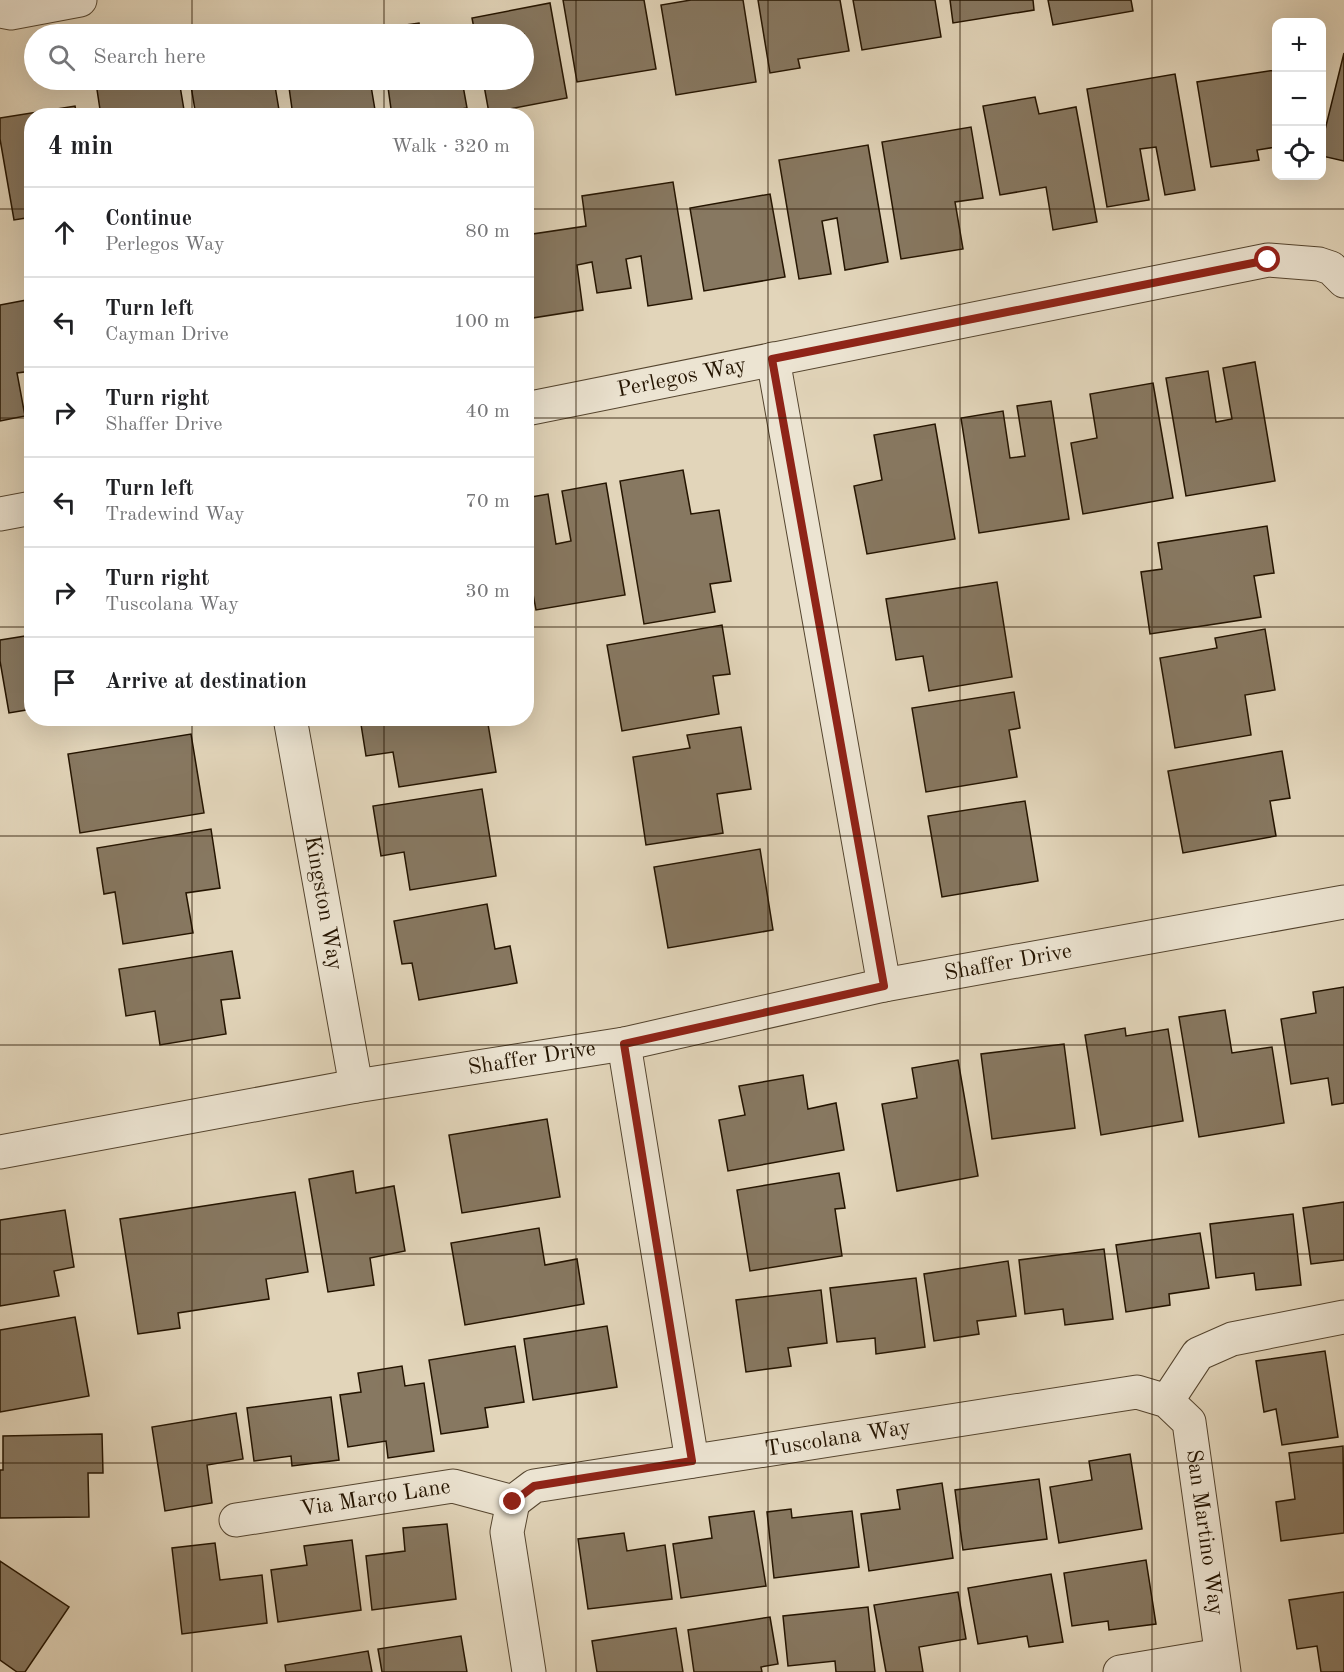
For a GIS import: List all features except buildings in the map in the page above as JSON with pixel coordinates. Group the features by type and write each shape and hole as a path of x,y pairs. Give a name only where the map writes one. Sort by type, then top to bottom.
{"street":[{"path":"0,11 11,13 80,0"},
{"name":"Perlegos Way","path":"534,407 1268,260 1319,264 1338,274"},
{"path":"772,359 884,986"},
{"path":"0,514 24,510"},
{"name":"Kingston Way","path":"291,726 356,1086"},
{"name":"Shaffer Drive","path":"0,1152 356,1086 624,1044 884,986 1344,902"},
{"path":"624,1044 692,1461"},
{"path":"1167,1401 1198,1354 1232,1339 1344,1317"},
{"name":"Tuscolana Way","path":"513,1502 534,1486 1137,1392 1167,1401"},
{"name":"San Martino Way","path":"1167,1401 1189,1422 1223,1663"},
{"name":"Via Marco Lane","path":"236,1520 453,1486 513,1502"},
{"path":"513,1502 507,1532 529,1672"},
{"path":"1120,1672 1223,1663"}],"route":[{"path":"513,1502 534,1486 692,1461 624,1044 884,986 772,359 1268,260"}]}
